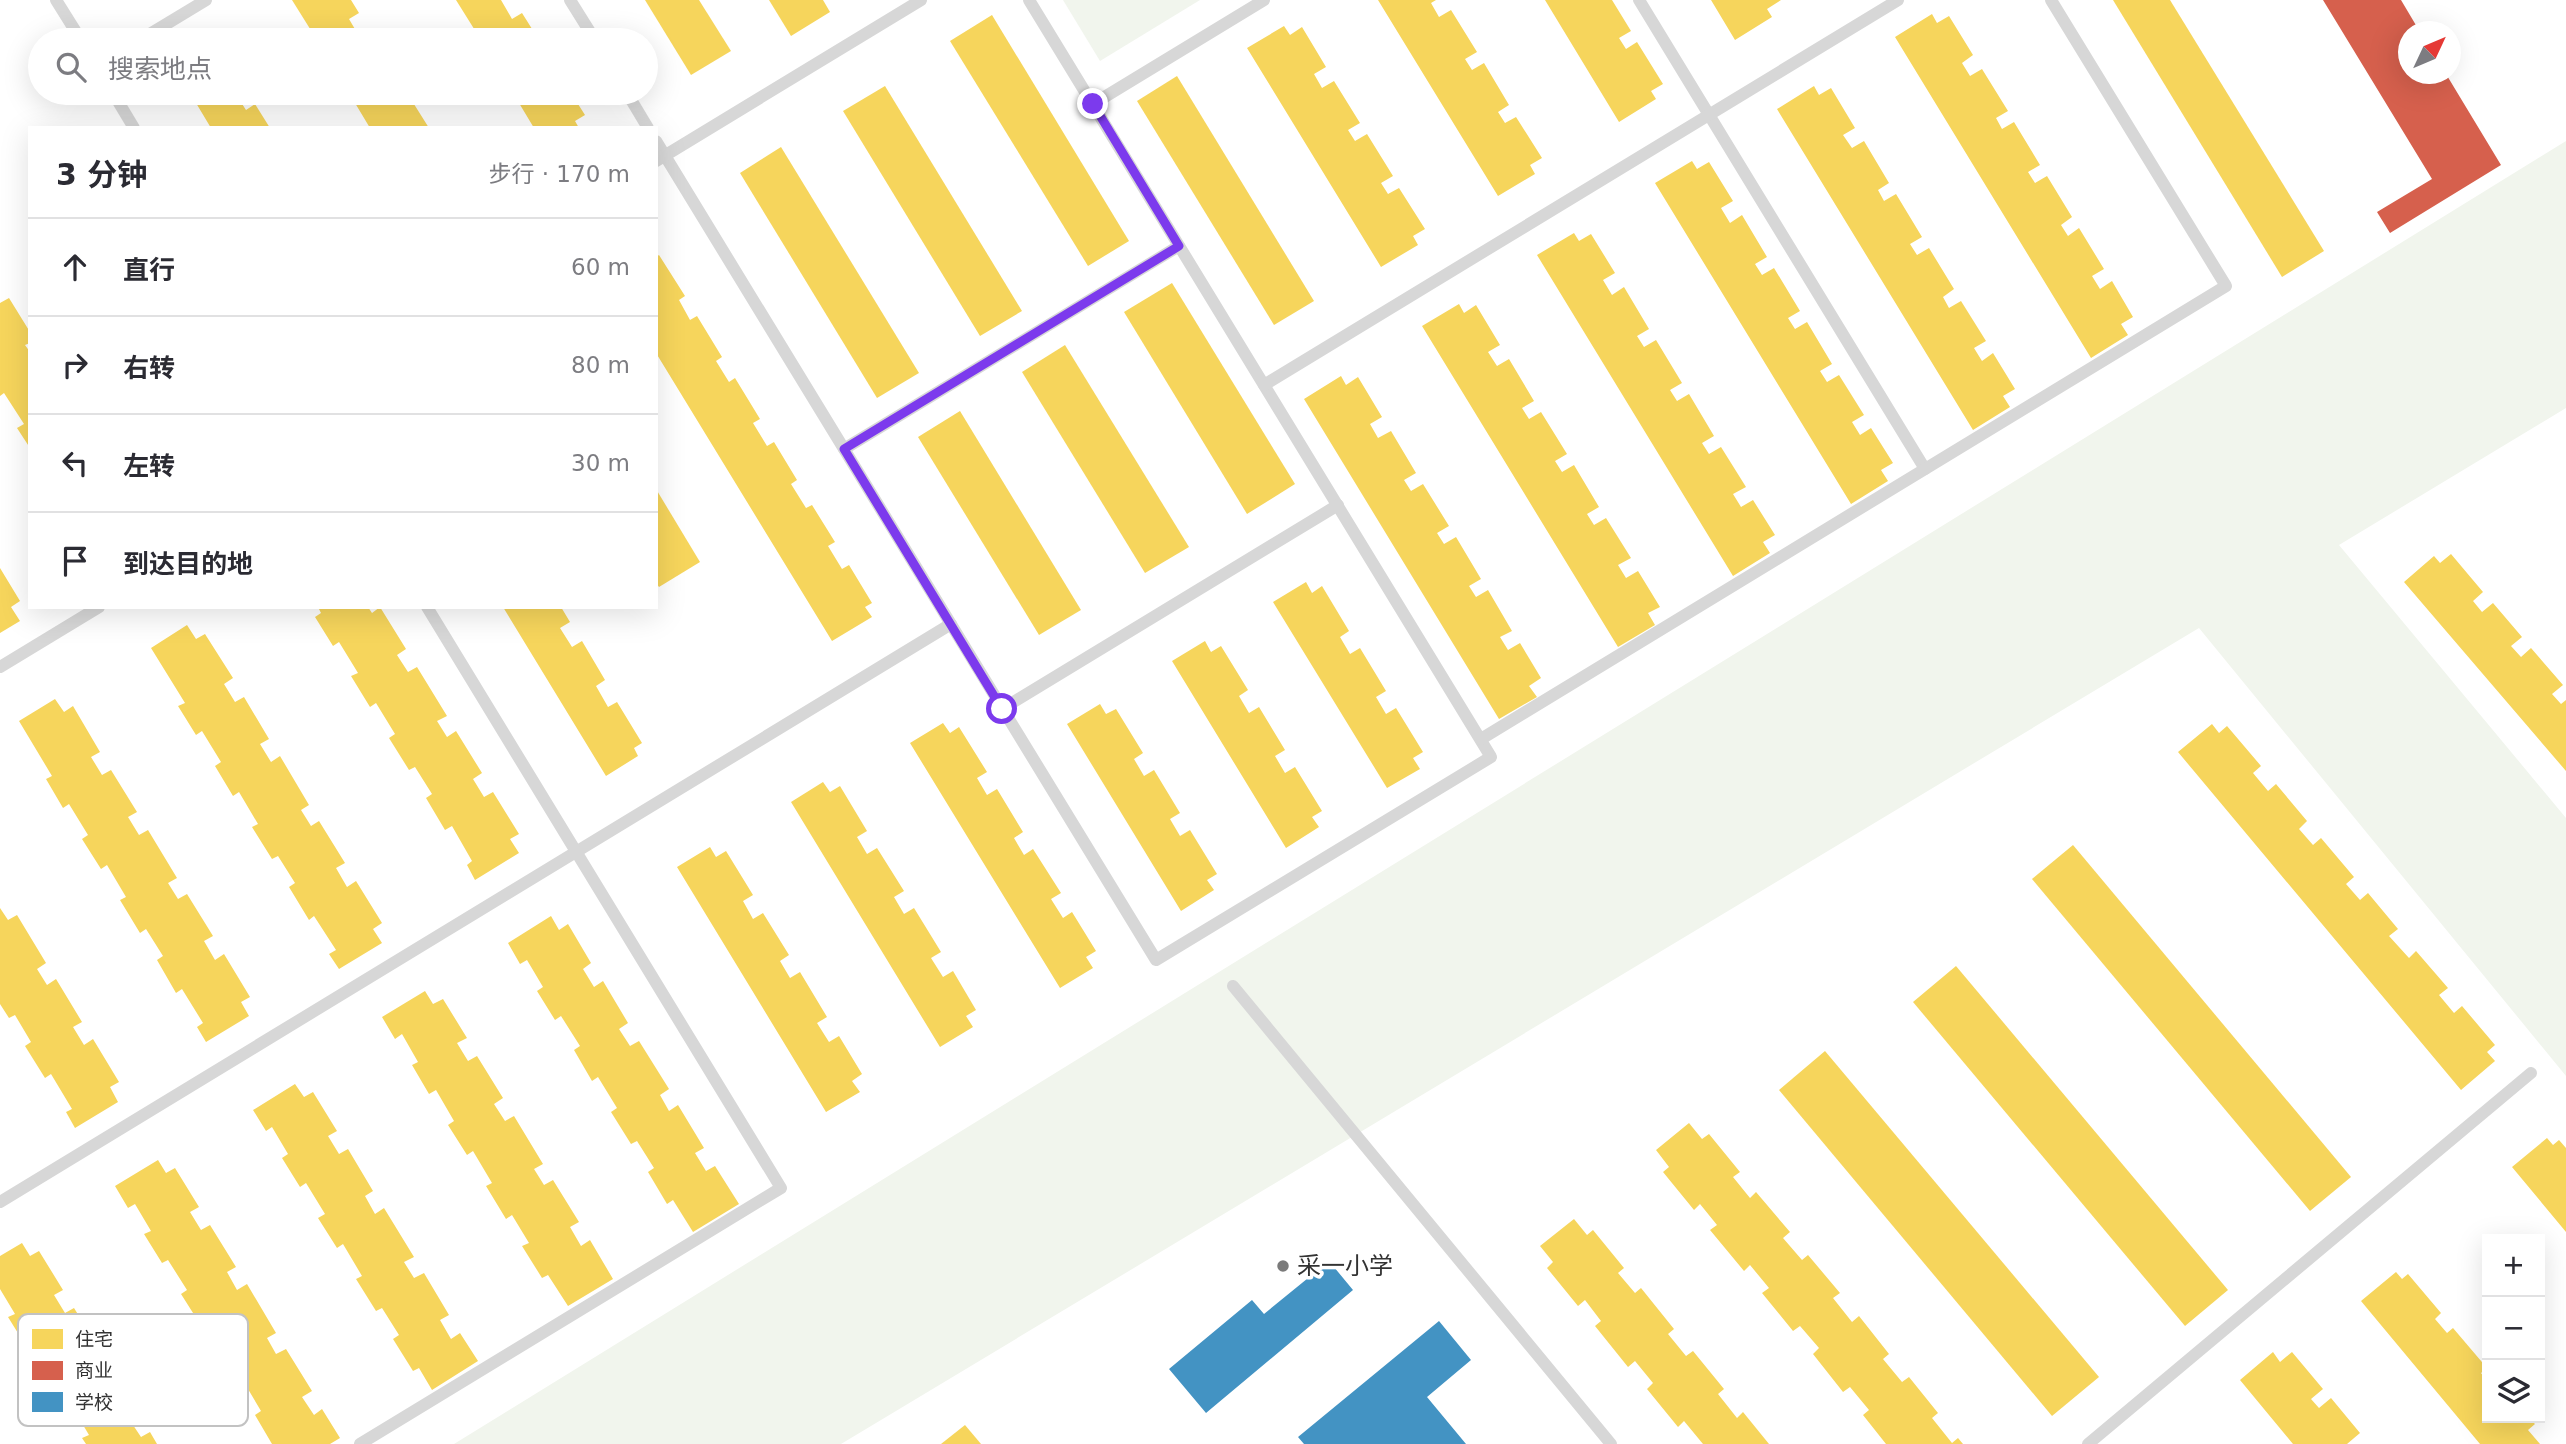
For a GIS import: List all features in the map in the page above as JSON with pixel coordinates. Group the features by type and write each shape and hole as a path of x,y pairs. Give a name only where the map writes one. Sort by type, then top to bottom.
{"lane":[{"path":"56,0 74,28"},
{"path":"160,28 206,0"},
{"path":"570,0 588,28"},
{"path":"921,0 661,158 844,449 1156,960 1491,757 1029,0"},
{"path":"1093,104 1264,0"},
{"path":"1639,0 1925,469"},
{"path":"1265,385 1898,0"},
{"path":"1481,739 2226,286 2051,0"},
{"path":"120,105 133,126"},
{"path":"634,105 647,126"},
{"path":"844,449 1179,246"},
{"path":"1002,709 1338,505"},
{"path":"0,667 96,609"},
{"path":"360,1444 781,1188 428,609"},
{"path":"0,1202 951,624"},
{"path":"1233,986 1611,1444"},
{"path":"2088,1444 2530,1073"}],"shaded area":[{"path":"1063,0 1200,0 1100,61"},
{"path":"2566,141 2566,408 2339,545 2566,818 2566,1076 2199,628 841,1444 454,1444"}],"building: 住宅":[{"path":"292,0 351,0 359,13 349,19 354,28 310,28"},
{"path":"456,0 501,0 512,19 522,13 531,28 474,28"},
{"path":"645,0 699,0 731,51 691,75"},
{"path":"769,0 823,0 830,12 791,36"},
{"path":"1378,0 1436,0 1431,3 1439,17 1451,10 1477,52 1465,59 1472,70 1484,63 1509,105 1498,112 1505,123 1516,117 1542,158 1530,165 1535,174 1498,196"},
{"path":"1545,0 1612,0 1631,31 1619,38 1626,49 1637,42 1663,84 1651,91 1656,99 1619,122"},
{"path":"1711,0 1781,0 1767,9 1772,17 1735,40"},
{"path":"2113,0 2170,0 2324,251 2282,277"},
{"path":"1932,14 1937,23 1949,16 1973,55 1962,63 1970,76 1982,69 2008,111 1996,118 2002,129 2014,122 2040,165 2028,172 2035,183 2047,176 2072,217 2061,225 2068,236 2079,228 2104,269 2092,276 2100,289 2112,281 2133,317 2121,324 2128,335 2091,358 1895,37"},
{"path":"992,15 1129,241 1088,266 950,41"},
{"path":"1284,26 1290,35 1302,27 1326,67 1314,74 1322,88 1334,81 1360,123 1348,130 1355,141 1367,134 1393,176 1381,183 1388,194 1399,188 1425,229 1413,236 1418,245 1381,267 1247,48"},
{"path":"1177,76 1314,301 1274,325 1137,101"},
{"path":"885,86 1022,311 980,336 843,111"},
{"path":"1814,86 1819,95 1831,88 1855,128 1843,135 1852,148 1864,141 1889,183 1878,190 1884,201 1896,194 1922,237 1910,244 1917,255 1929,248 1954,289 1943,297 1949,308 1961,301 1986,341 1974,348 1982,361 1993,353 2015,389 2003,396 2010,407 1973,430 1777,109"},
{"path":"197,105 243,105 246,110 256,105 269,126 210,126"},
{"path":"356,105 415,105 428,126 369,126"},
{"path":"520,105 579,105 585,115 575,121 578,126 533,126"},
{"path":"781,147 919,373 877,398 740,173"},
{"path":"1692,161 1697,169 1709,162 1733,201 1721,208 1730,223 1742,215 1767,257 1755,264 1762,275 1774,268 1800,311 1788,318 1795,329 1807,322 1832,364 1820,371 1827,382 1839,375 1864,415 1852,422 1860,435 1871,428 1893,463 1881,470 1888,481 1851,504 1655,183"},
{"path":"1574,233 1579,241 1591,234 1615,273 1603,280 1612,295 1624,287 1649,329 1637,336 1644,347 1656,340 1682,383 1670,390 1677,401 1689,394 1714,436 1702,443 1709,454 1721,447 1746,487 1733,494 1741,507 1753,500 1775,535 1763,542 1770,553 1733,576 1537,255"},
{"path":"658,256 685,296 679,300 690,320 697,316 722,357 716,361 729,382 735,378 760,419 753,423 767,446 774,442 797,480 791,484 806,508 812,505 835,542 828,546 842,569 849,565 872,603 865,607 872,617 832,641 658,356"},
{"path":"1172,283 1295,484 1247,514 1124,312"},
{"path":"9,298 28,329 28,344 25,345 28,349 28,445 17,428 24,424 4,393 0,396 0,303"},
{"path":"1459,304 1464,313 1476,305 1500,345 1488,352 1497,366 1509,359 1534,401 1522,408 1529,419 1541,412 1567,454 1555,461 1562,472 1574,465 1599,507 1587,514 1594,525 1606,518 1631,558 1618,565 1626,578 1638,571 1660,607 1648,613 1655,625 1618,647 1422,326"},
{"path":"1065,345 1189,547 1145,573 1022,372"},
{"path":"1341,376 1346,385 1358,377 1382,417 1370,424 1378,438 1391,431 1416,473 1404,480 1411,491 1423,484 1449,526 1437,533 1444,544 1456,537 1481,579 1469,586 1476,597 1488,590 1512,631 1500,637 1508,650 1520,643 1541,678 1529,686 1537,697 1499,719 1304,399"},
{"path":"960,411 1081,610 1039,635 918,437"},
{"path":"658,492 700,562 658,586"},
{"path":"2451,554 2483,592 2473,601 2482,612 2493,603 2522,637 2511,646 2521,657 2531,648 2563,685 2552,694 2561,704 2566,700 2566,771 2404,582 2434,556 2440,563"},
{"path":"0,568 20,601 11,607 20,621 0,633"},
{"path":"1306,582 1312,593 1322,586 1349,631 1340,637 1350,654 1360,648 1386,691 1376,697 1386,714 1396,708 1423,752 1413,758 1420,769 1387,788 1273,602"},
{"path":"319,609 369,609 372,613 381,609 406,649 397,655 408,672 417,667 447,716 437,721 447,737 456,731 482,773 473,779 484,797 493,792 519,834 510,839 519,853 475,880 467,865 472,861 452,826 445,830 426,798 432,794 415,767 409,770 389,738 395,734 376,703 370,707 351,676 358,673 339,642 333,646 315,617 321,613"},
{"path":"504,609 562,609 570,622 560,628 572,647 582,641 605,680 596,686 608,707 617,702 642,743 634,748 638,756 606,776"},
{"path":"187,625 196,639 205,634 233,678 224,684 235,702 244,697 269,739 260,744 271,762 280,756 309,805 301,810 311,826 319,821 345,863 336,868 347,887 356,881 382,923 373,929 382,943 339,969 329,954 336,950 314,916 309,920 289,887 295,883 278,856 272,859 252,827 258,824 239,792 233,796 215,766 221,762 202,731 196,735 178,706 185,703 151,648"},
{"path":"1205,641 1211,652 1221,646 1248,690 1239,696 1249,713 1259,707 1285,750 1275,756 1285,773 1295,767 1322,811 1312,817 1319,827 1286,848 1172,661"},
{"path":"55,699 64,712 73,706 100,752 91,757 102,775 111,770 137,812 128,817 139,835 148,830 177,878 168,883 178,899 187,894 213,936 204,941 215,960 224,954 250,997 241,1002 249,1016 206,1042 197,1027 203,1023 182,989 176,993 157,960 163,956 146,929 140,933 120,900 126,897 107,865 101,869 82,839 88,835 69,804 63,808 46,779 52,776 19,721"},
{"path":"1100,704 1106,714 1116,709 1143,753 1134,759 1144,776 1154,770 1180,813 1170,819 1180,836 1190,830 1217,874 1207,880 1214,890 1181,911 1067,724"},
{"path":"943,723 950,733 959,727 987,772 977,778 987,795 997,789 1023,832 1014,838 1024,855 1033,849 1061,893 1051,899 1063,918 1072,912 1096,951 1086,957 1093,968 1060,988 910,743"},
{"path":"2212,724 2219,733 2227,726 2261,766 2253,773 2268,791 2276,784 2307,821 2299,829 2313,845 2321,838 2354,877 2346,884 2360,900 2368,893 2398,929 2389,936 2409,958 2416,951 2448,988 2439,995 2454,1013 2462,1006 2495,1045 2487,1052 2495,1061 2461,1090 2178,752"},
{"path":"823,782 830,792 840,786 867,831 857,837 867,854 877,848 904,891 894,897 904,914 914,908 941,952 931,958 943,977 953,971 976,1010 966,1016 973,1027 940,1047 791,802"},
{"path":"2073,845 2351,1177 2310,1211 2032,879"},
{"path":"710,847 716,857 726,851 753,895 743,901 753,919 763,913 789,955 780,961 790,978 800,972 827,1017 817,1023 829,1042 839,1036 862,1074 852,1081 860,1092 826,1112 677,867"},
{"path":"0,908 8,920 17,915 46,963 37,969 47,985 56,979 82,1022 73,1027 84,1045 93,1039 119,1082 110,1087 118,1102 75,1128 66,1112 72,1109 51,1074 45,1078 25,1046 31,1042 15,1015 9,1018 0,1004"},
{"path":"551,916 559,930 568,924 591,963 583,969 594,987 603,981 628,1023 619,1029 630,1046 639,1041 669,1089 660,1095 669,1111 678,1105 704,1148 695,1153 706,1171 715,1166 739,1204 693,1232 673,1200 667,1204 648,1172 654,1168 637,1141 631,1144 611,1112 617,1108 598,1077 592,1081 574,1050 580,1046 561,1016 555,1020 537,991 543,987 527,960 520,964 508,943"},
{"path":"1956,966 2228,1290 2185,1326 1913,1002"},
{"path":"425,991 433,1004 443,999 467,1038 457,1043 468,1061 477,1056 503,1098 494,1104 505,1121 514,1116 543,1164 534,1169 544,1185 553,1180 579,1222 570,1227 581,1246 590,1240 613,1279 568,1306 548,1275 542,1278 522,1246 529,1243 512,1215 506,1219 486,1186 492,1183 473,1151 467,1155 448,1125 454,1121 436,1090 429,1094 412,1065 418,1062 402,1034 395,1039 382,1017"},
{"path":"1825,1051 2099,1377 2052,1416 1779,1090"},
{"path":"295,1084 304,1097 313,1092 337,1131 328,1136 339,1154 348,1149 373,1191 365,1196 375,1214 384,1208 414,1257 404,1262 414,1278 424,1273 449,1315 440,1320 451,1339 460,1333 478,1361 432,1390 419,1368 413,1371 393,1339 399,1335 382,1308 376,1311 356,1279 362,1276 343,1244 337,1248 318,1218 325,1214 306,1183 300,1187 282,1158 288,1154 272,1127 266,1131 253,1110"},
{"path":"1689,1123 1702,1139 1709,1134 1740,1172 1733,1177 1750,1198 1756,1192 1790,1232 1783,1238 1802,1260 1808,1255 1840,1293 1833,1298 1852,1322 1859,1316 1889,1354 1883,1359 1902,1382 1909,1377 1938,1413 1932,1418 1952,1443 1958,1438 1963,1444 1886,1444 1863,1415 1869,1410 1850,1387 1843,1392 1813,1354 1819,1348 1800,1326 1793,1331 1762,1293 1769,1288 1750,1265 1744,1271 1710,1230 1717,1225 1700,1204 1694,1210 1663,1172 1669,1167 1656,1150"},
{"path":"2547,1138 2553,1145 2559,1140 2566,1148 2566,1232 2512,1167"},
{"path":"158,1160 166,1173 175,1168 199,1207 190,1212 201,1230 210,1225 236,1267 227,1272 237,1290 247,1284 276,1333 267,1338 276,1354 286,1349 312,1391 302,1397 314,1415 322,1409 340,1438 330,1444 272,1444 255,1415 261,1411 248,1389 248,1314 194,1314 181,1294 187,1290 168,1260 162,1263 144,1234 151,1231 135,1204 128,1208 115,1186"},
{"path":"1574,1219 1587,1235 1593,1230 1624,1268 1618,1273 1635,1293 1641,1288 1674,1329 1668,1334 1686,1356 1693,1351 1724,1389 1718,1394 1737,1418 1743,1412 1769,1444 1703,1444 1684,1421 1678,1427 1647,1389 1653,1383 1635,1361 1628,1367 1595,1326 1601,1321 1585,1300 1578,1306 1547,1268 1553,1262 1540,1246"},
{"path":"22,1243 30,1256 39,1251 63,1290 54,1295 65,1313 74,1308 78,1314 18,1314 18,1333 8,1317 15,1314 0,1289 0,1256"},
{"path":"2396,1272 2402,1279 2408,1274 2441,1313 2435,1319 2447,1333 2453,1328 2482,1362 2482,1423 2534,1423 2528,1430 2540,1444 2480,1444 2361,1301"},
{"path":"2273,1352 2280,1362 2292,1352 2323,1389 2311,1399 2319,1408 2331,1398 2360,1433 2347,1444 2293,1444 2240,1380"},
{"path":"965,1425 981,1444 941,1444"},
{"path":"84,1426 134,1426 141,1437 150,1432 157,1444 86,1444 82,1438 89,1435"}],"building: 商业":[{"path":"2323,0 2401,0 2413,21 2398,21 2398,84 2452,84 2501,165 2390,233 2377,212 2432,179"}],"building: 学校":[{"path":"1329,1261 1353,1290 1206,1413 1169,1369 1252,1300 1264,1314"},
{"path":"1439,1321 1471,1360 1427,1397 1466,1444 1304,1444 1298,1437"}],"place":[{"name":"采一小学","path":"1283,1266"}],"route":[{"path":"1002,709 844,449 1179,246 1093,104"}]}
